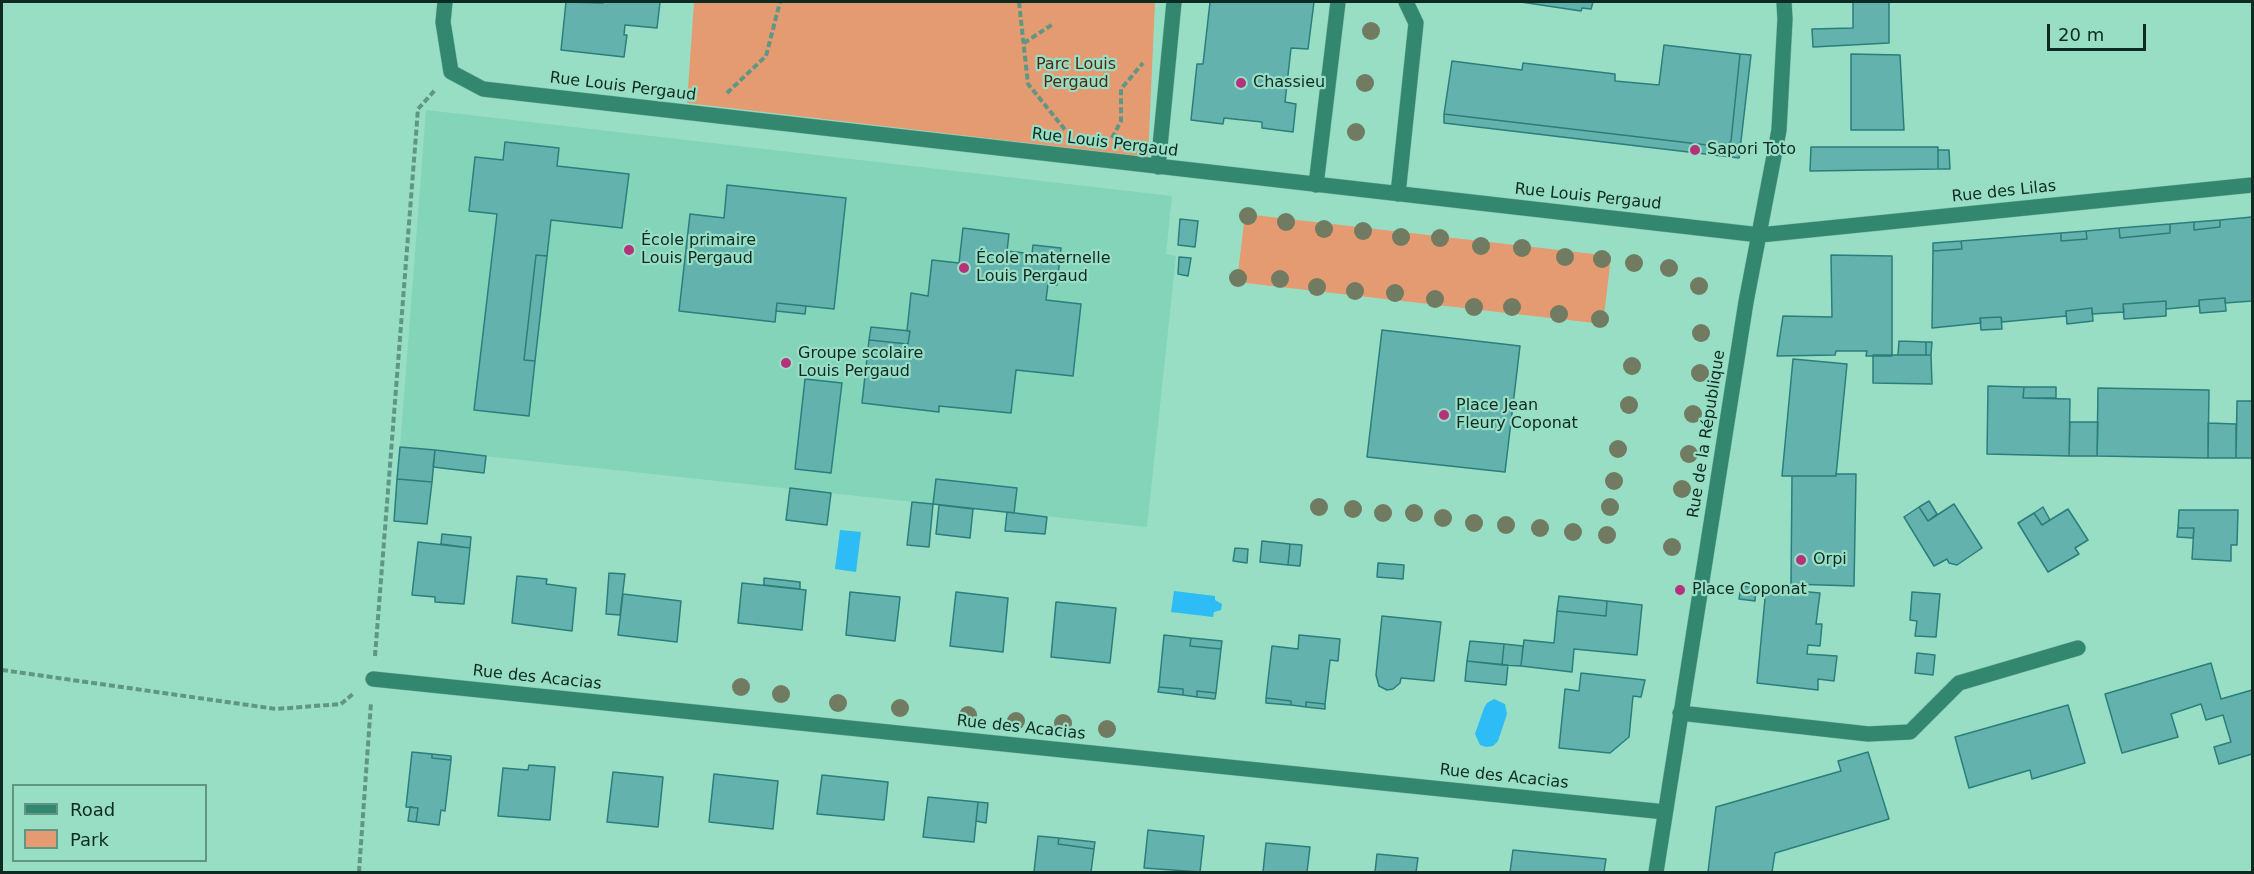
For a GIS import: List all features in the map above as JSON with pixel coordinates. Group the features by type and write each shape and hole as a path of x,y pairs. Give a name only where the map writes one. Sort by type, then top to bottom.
{"street":[{"path":"445,2 443,22 451,72"},
{"path":"1158,167 1174,2"},
{"path":"1316,185 1338,2"},
{"path":"1398,194 1416,23 1407,2"},
{"name":"Rue de la République","path":"1656,873 1744,314 1779,130 1784,2"},
{"name":"Rue Louis Pergaud","path":"451,72 483,89 1760,235"},
{"name":"Rue des Lilas","path":"1760,235 2253,185"},
{"path":"1680,713 1868,734 1910,732 1959,683 2078,648"},
{"name":"Rue des Acacias","path":"373,679 1665,812"}],"path":[{"path":"704,114 766,56 780,2"},
{"path":"1019,2 1028,84 1095,160 1120,121 1121,89 1149,56"},
{"path":"1024,43 1053,24"},
{"path":"359,873 418,109 451,72"},
{"path":"2,670 276,709 341,704 373,679"}],"shaded area":[{"name":"Groupe scolaire Louis Pergaud","path":"426,110 1172,196 1166,254 1176,256 1147,527 400,447"}],"green space":[{"name":"Parc Louis Pergaud","path":"694,2 1155,2 1148,157 687,103"},
{"path":"1245,214 1611,256 1603,324 1237,282"}],"water":[{"path":"840,530 861,532 856,572 835,569"},
{"path":"1174,591 1215,596 1215,600 1222,604 1221,610 1214,612 1213,617 1171,612"},
{"path":"1494,699 1505,704 1507,714 1498,741 1493,746 1486,747 1480,745 1475,734 1484,708"}],"building":[{"path":"566,2 660,2 657,28 625,25 624,35 627,35 624,57 561,50"},
{"name":"Chassieu","path":"1210,2 1314,2 1308,49 1291,48 1285,102 1296,104 1293,132 1262,128 1262,122 1224,118 1223,124 1191,120 1197,64 1203,64"},
{"path":"1521,2 1593,2 1591,9 1582,8 1581,11"},
{"path":"1853,2 1889,2 1889,43 1813,47 1812,29 1853,28"},
{"path":"1664,45 1740,54 1731,141 1724,147 1444,114 1452,61 1522,70 1523,63 1615,74 1615,81 1659,85"},
{"path":"1740,54 1751,55 1739,158 1444,123 1444,114 1724,147 1731,141"},
{"path":"1851,54 1900,55 1904,130 1851,130"},
{"path":"505,142 559,148 557,166 629,174 622,228 551,220 547,256 536,255 524,360 535,361 529,416 474,410 497,214 469,211 475,157 503,160"},
{"path":"1811,147 1938,147 1938,169 1810,171"},
{"path":"1938,150 1949,150 1950,169 1938,169"},
{"path":"727,185 846,198 834,309 777,303 775,322 679,311 690,214 724,218"},
{"path":"2252,217 2252,301 2225,303 2225,298 2199,300 2199,306 2166,309 2166,301 2123,304 2124,312 2092,314 2092,308 2066,311 2066,316 2002,322 2001,317 1980,318 1981,323 1932,328 1933,251 1962,249 1961,241 2061,233 2061,241 2087,239 2086,231 2119,228 2120,238 2170,233 2170,224 2194,222 2194,230 2220,227 2220,220"},
{"path":"1180,219 1198,221 1195,247 1178,245"},
{"path":"2220,220 2220,227 2194,230 2194,222"},
{"path":"2170,224 2170,233 2120,238 2119,228"},
{"path":"963,228 1009,234 1007,251 1060,257 1057,285 1048,284 1046,300 1081,304 1073,376 1016,370 1011,413 939,406 939,412 862,403 869,340 908,344 911,293 928,296 932,260 959,263"},
{"path":"2086,231 2087,239 2061,241 2061,233"},
{"path":"1961,241 1962,249 1933,251 1933,243"},
{"path":"1033,245 1061,248 1060,257 1032,254"},
{"path":"536,255 547,256 535,361 524,360"},
{"path":"1831,255 1892,256 1892,356 1866,356 1867,351 1836,351 1835,355 1777,356 1783,316 1832,317"},
{"path":"1179,257 1191,258 1188,276 1178,274"},
{"path":"2225,298 2226,311 2200,313 2199,300"},
{"path":"2166,301 2166,316 2124,319 2123,304"},
{"path":"777,303 806,306 805,314 776,311"},
{"path":"2092,308 2093,321 2067,324 2066,311"},
{"path":"2001,317 2002,329 1981,330 1980,318"},
{"path":"871,327 910,331 908,344 869,340"},
{"path":"1382,330 1520,346 1505,472 1367,457"},
{"path":"1899,341 1926,342 1926,355 1898,355"},
{"path":"1926,342 1932,342 1931,355 1926,355"},
{"path":"1873,355 1931,355 1932,384 1873,383"},
{"path":"1793,359 1847,364 1836,476 1782,476"},
{"path":"805,379 842,383 831,473 795,469"},
{"path":"1988,386 2024,387 2023,398 2070,399 2069,456 1987,454"},
{"path":"2024,387 2056,387 2056,398 2023,398"},
{"path":"2098,388 2209,390 2208,458 2097,456"},
{"path":"2237,401 2252,401 2252,458 2236,458"},
{"path":"2070,422 2098,422 2097,456 2069,456"},
{"path":"2208,423 2236,424 2236,458 2208,458"},
{"path":"400,447 435,450 432,482 397,479"},
{"path":"435,450 486,456 484,473 433,467"},
{"path":"1836,474 1856,474 1854,586 1791,584 1792,476 1836,476"},
{"path":"397,479 432,482 427,524 394,521"},
{"path":"936,479 1017,488 1014,513 933,504"},
{"path":"790,488 831,493 827,525 786,520"},
{"path":"1929,501 1937,514 1928,521 1919,507"},
{"path":"912,502 933,504 929,547 907,545"},
{"path":"1954,504 1982,548 1957,565 1949,563 1947,559 1934,566 1904,517 1919,507 1928,521"},
{"path":"939,505 973,509 970,538 936,534"},
{"path":"2043,507 2050,520 2042,525 2034,513"},
{"path":"2068,509 2088,540 2075,548 2079,554 2048,572 2018,523 2034,513 2042,525"},
{"path":"2179,510 2238,510 2237,545 2231,545 2231,561 2192,559 2194,528 2178,528"},
{"path":"1007,512 1047,517 1045,534 1005,531"},
{"path":"2178,528 2194,528 2193,538 2177,537"},
{"path":"442,534 471,537 470,548 441,544"},
{"path":"1262,541 1290,544 1288,565 1260,562"},
{"path":"418,542 470,548 464,604 435,602 435,597 412,595"},
{"path":"1290,544 1302,545 1300,566 1288,565"},
{"path":"1235,548 1248,549 1247,563 1233,561"},
{"path":"1378,563 1404,565 1403,579 1377,577"},
{"path":"609,573 625,574 620,615 606,614"},
{"path":"517,576 547,579 546,584 576,588 572,631 512,623"},
{"path":"764,578 800,582 800,589 764,585"},
{"path":"742,583 806,590 802,630 738,623"},
{"path":"1741,586 1756,587 1755,601 1739,599"},
{"path":"1766,588 1820,593 1816,624 1822,624 1820,646 1808,645 1807,654 1837,656 1834,681 1818,679 1818,690 1757,683"},
{"path":"850,592 900,597 895,641 846,635"},
{"path":"956,592 1008,598 1003,652 950,646"},
{"path":"1912,592 1940,594 1936,637 1915,636 1917,621 1910,620"},
{"path":"623,594 681,601 677,642 618,635"},
{"path":"1559,596 1607,601 1606,616 1557,611"},
{"path":"1607,601 1642,605 1637,655 1574,649 1572,672 1521,666 1524,640 1554,643 1557,611 1606,616"},
{"path":"1056,602 1116,608 1110,663 1051,657"},
{"path":"1382,616 1441,622 1434,681 1401,678 1400,683 1393,689 1387,690 1379,686 1376,675"},
{"path":"1164,635 1191,638 1190,646 1221,649 1216,693 1197,691 1197,697 1183,695 1183,689 1159,687"},
{"path":"1299,635 1340,639 1338,661 1330,660 1325,704 1306,702 1306,707 1291,705 1291,701 1266,698 1272,646 1298,649"},
{"path":"1191,638 1222,641 1221,649 1190,646"},
{"path":"1470,641 1504,644 1502,665 1467,661"},
{"path":"1504,644 1523,646 1521,666 1502,665"},
{"path":"1917,653 1935,655 1933,675 1915,673"},
{"path":"1467,661 1508,665 1506,685 1465,681"},
{"path":"2211,663 2221,699 2252,690 2252,754 2219,764 2214,747 2231,742 2223,715 2206,720 2201,704 2171,714 2178,737 2122,753 2105,694"},
{"path":"1581,673 1645,680 1641,697 1633,696 1629,737 1610,753 1559,748 1565,689 1579,691"},
{"path":"1159,687 1183,689 1183,695 1158,692"},
{"path":"1197,691 1216,693 1215,699 1197,697"},
{"path":"1266,698 1291,701 1291,705 1266,703"},
{"path":"1306,702 1325,704 1325,709 1306,707"},
{"path":"2068,705 2085,763 2032,779 2030,770 1969,788 1955,737"},
{"path":"412,752 432,754 432,758 451,760 445,811 441,810 439,825 416,822 418,808 406,807"},
{"path":"1868,752 1889,819 1775,853 1772,872 1708,872 1716,807 1841,771 1838,761"},
{"path":"432,754 451,756 451,760 432,758"},
{"path":"529,765 555,767 550,820 498,816 503,768 528,770"},
{"path":"613,772 663,777 658,827 607,822"},
{"path":"714,774 778,781 773,829 709,822"},
{"path":"822,775 888,782 884,820 817,814"},
{"path":"928,797 978,802 974,842 923,837"},
{"path":"978,802 988,803 986,823 976,821"},
{"path":"410,807 418,808 416,822 408,821"},
{"path":"1148,830 1204,836 1200,872 1144,868"},
{"path":"1038,836 1059,838 1058,844 1094,849 1091,872 1034,872"},
{"path":"1059,838 1095,842 1094,849 1058,844"},
{"path":"1266,843 1310,847 1307,872 1263,872"},
{"path":"1513,850 1606,859 1604,872 1510,872"},
{"path":"1377,854 1418,858 1416,872 1375,872"}],"place":[{"name":"Chassieu","path":"1241,83"},
{"name":"Sapori Toto","path":"1695,150"},
{"name":"École primaire Louis Pergaud","path":"629,250"},
{"name":"École maternelle Louis Pergaud","path":"964,268"},
{"name":"Groupe scolaire Louis Pergaud","path":"786,363"},
{"name":"Place Jean Fleury Coponat","path":"1444,415"},
{"name":"Orpi","path":"1801,560"},
{"name":"Place Coponat","path":"1680,590"}]}
